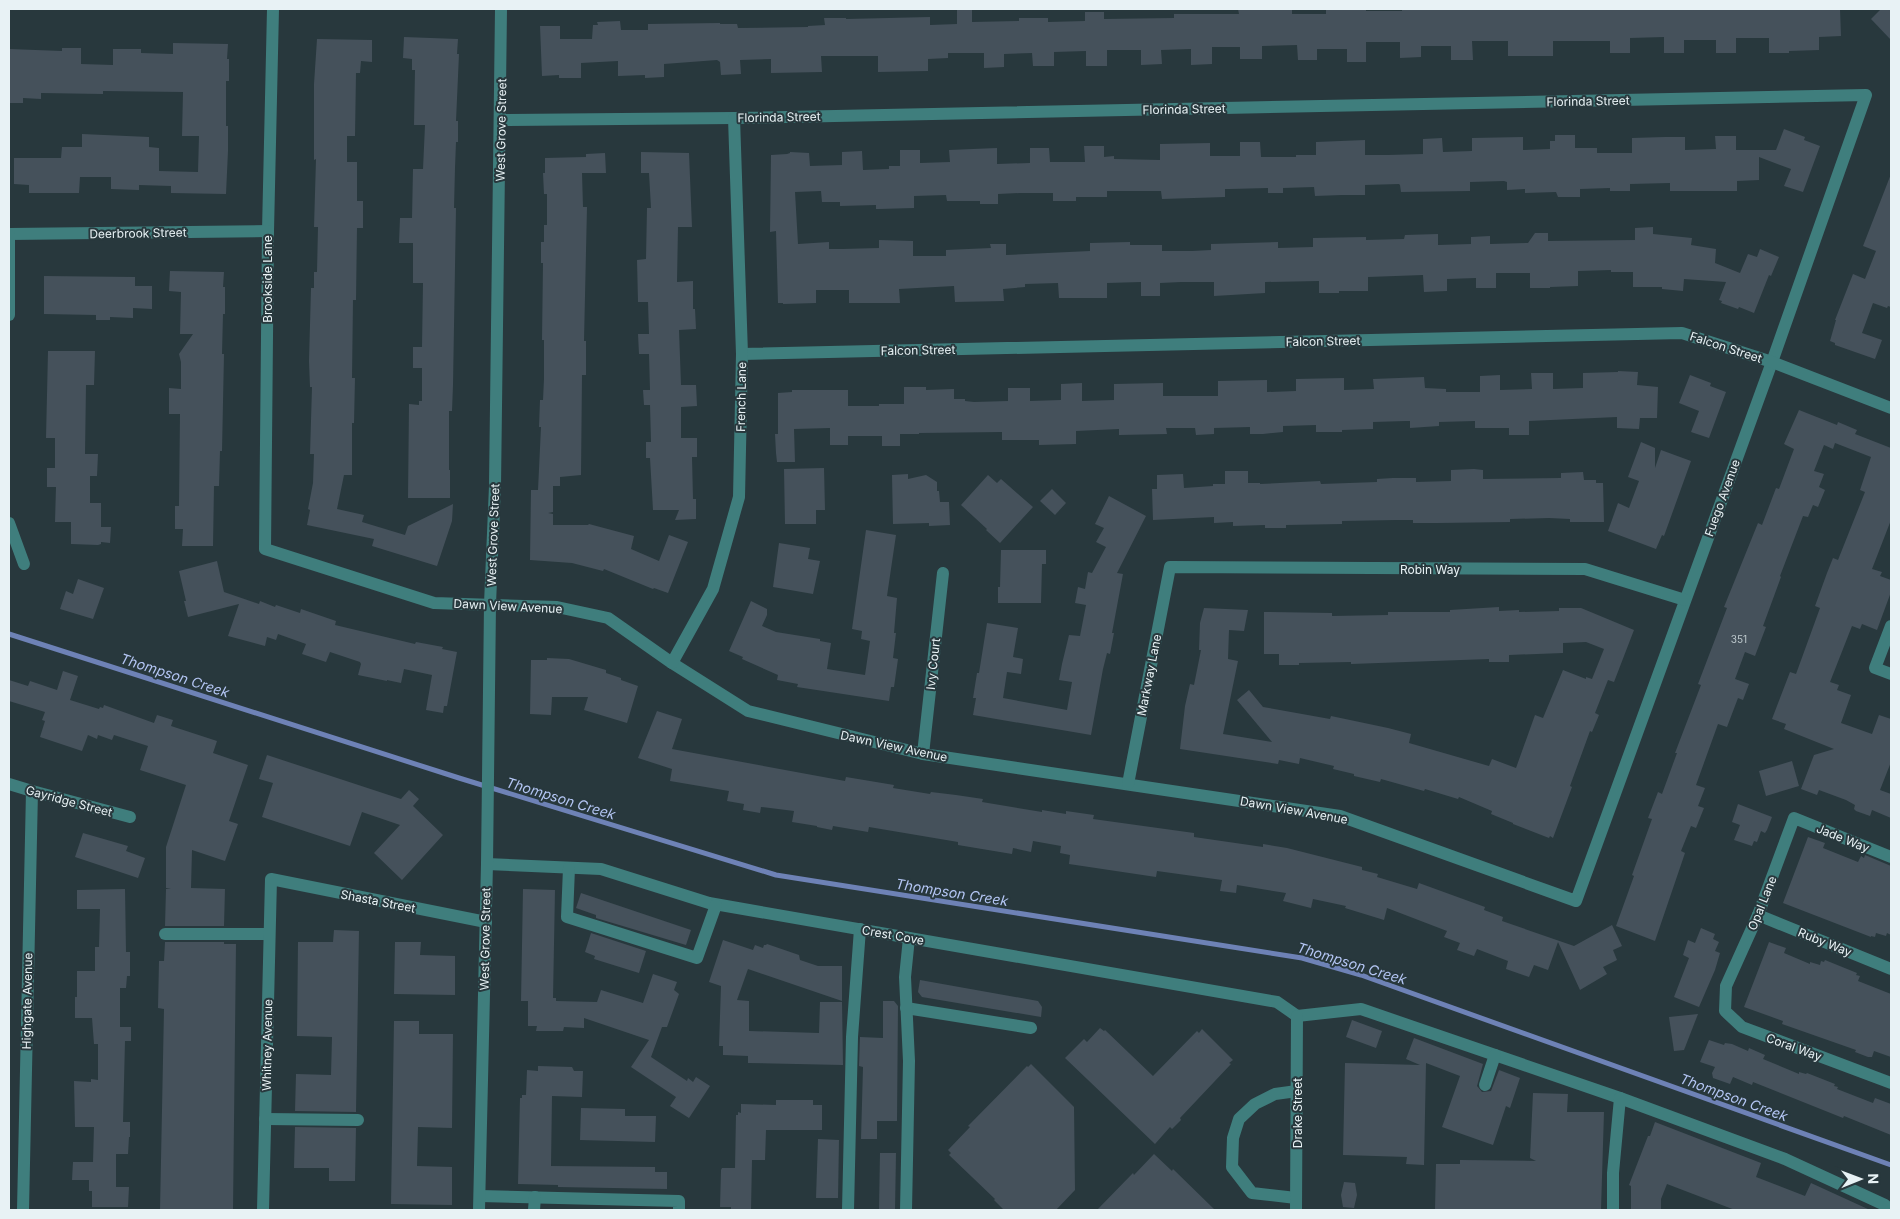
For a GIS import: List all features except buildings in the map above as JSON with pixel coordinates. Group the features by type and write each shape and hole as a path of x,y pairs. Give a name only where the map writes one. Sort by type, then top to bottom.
{"street":[{"name":"Brookside Lane","path":"265,548 268,231 273,9"},
{"name":"West Grove Street","path":"480,1210 490,604 495,486 501,9"},
{"name":"Florinda Street","path":"501,120 734,118 1866,95"},
{"name":"Fuego Avenue","path":"1576,901 1772,362 1866,95"},
{"name":"French Lane","path":"672,663 714,589 739,497 742,354 734,118"},
{"name":"Deerbrook Street","path":"9,234 268,231"},
{"path":"9,234 9,315"},
{"name":"Falcon Street","path":"742,354 1682,333 1772,362 1891,408"},
{"path":"9,523 24,564"},
{"name":"Dawn View Avenue","path":"265,548 434,603 557,607 608,618 672,663 748,711 923,754 1340,816 1576,901"},
{"name":"Robin Way","path":"1170,567 1585,569 1685,600"},
{"name":"Markway Lane","path":"1128,784 1170,567"},
{"name":"Ivy Court","path":"923,754 943,573"},
{"path":"1891,626 1876,668 1891,674"},
{"name":"Gayridge Street","path":"9,784 130,817"},
{"name":"Highgate Avenue","path":"23,1210 32,791"},
{"name":"Jade Way","path":"1794,818 1891,857"},
{"name":"Opal Lane","path":"1726,986 1758,915 1794,818"},
{"name":"Crest Cove","path":"487,864 602,869 716,905 1277,1002 1297,1016"},
{"path":"569,868 567,917 697,958 716,905"},
{"name":"Shasta Street","path":"271,879 486,922"},
{"name":"Whitney Avenue","path":"263,1210 271,879"},
{"name":"Ruby Way","path":"1758,915 1891,969"},
{"path":"848,1210 852,1036 860,930"},
{"path":"165,934 269,934"},
{"path":"906,1210 908,1060 905,977 909,938"},
{"name":"Coral Way","path":"1726,986 1725,1011 1742,1027 1891,1083"},
{"path":"906,1008 1031,1028"},
{"path":"1297,1016 1361,1009 1620,1098 1785,1159 1885,1205 1891,1210"},
{"name":"Drake Street","path":"1296,1204 1297,1016"},
{"path":"1485,1085 1495,1055"},
{"path":"1296,1204 1252,1193 1232,1167 1232,1138 1239,1118 1255,1104 1276,1094 1297,1091"},
{"path":"1613,1210 1613,1173 1620,1098"},
{"path":"265,1119 358,1120"},
{"path":"480,1196 535,1204 679,1201 679,1210"}],"waterway":[{"name":"Thompson Creek","path":"9,634 459,778 776,875 1302,958 1361,975 1891,1165"}]}
